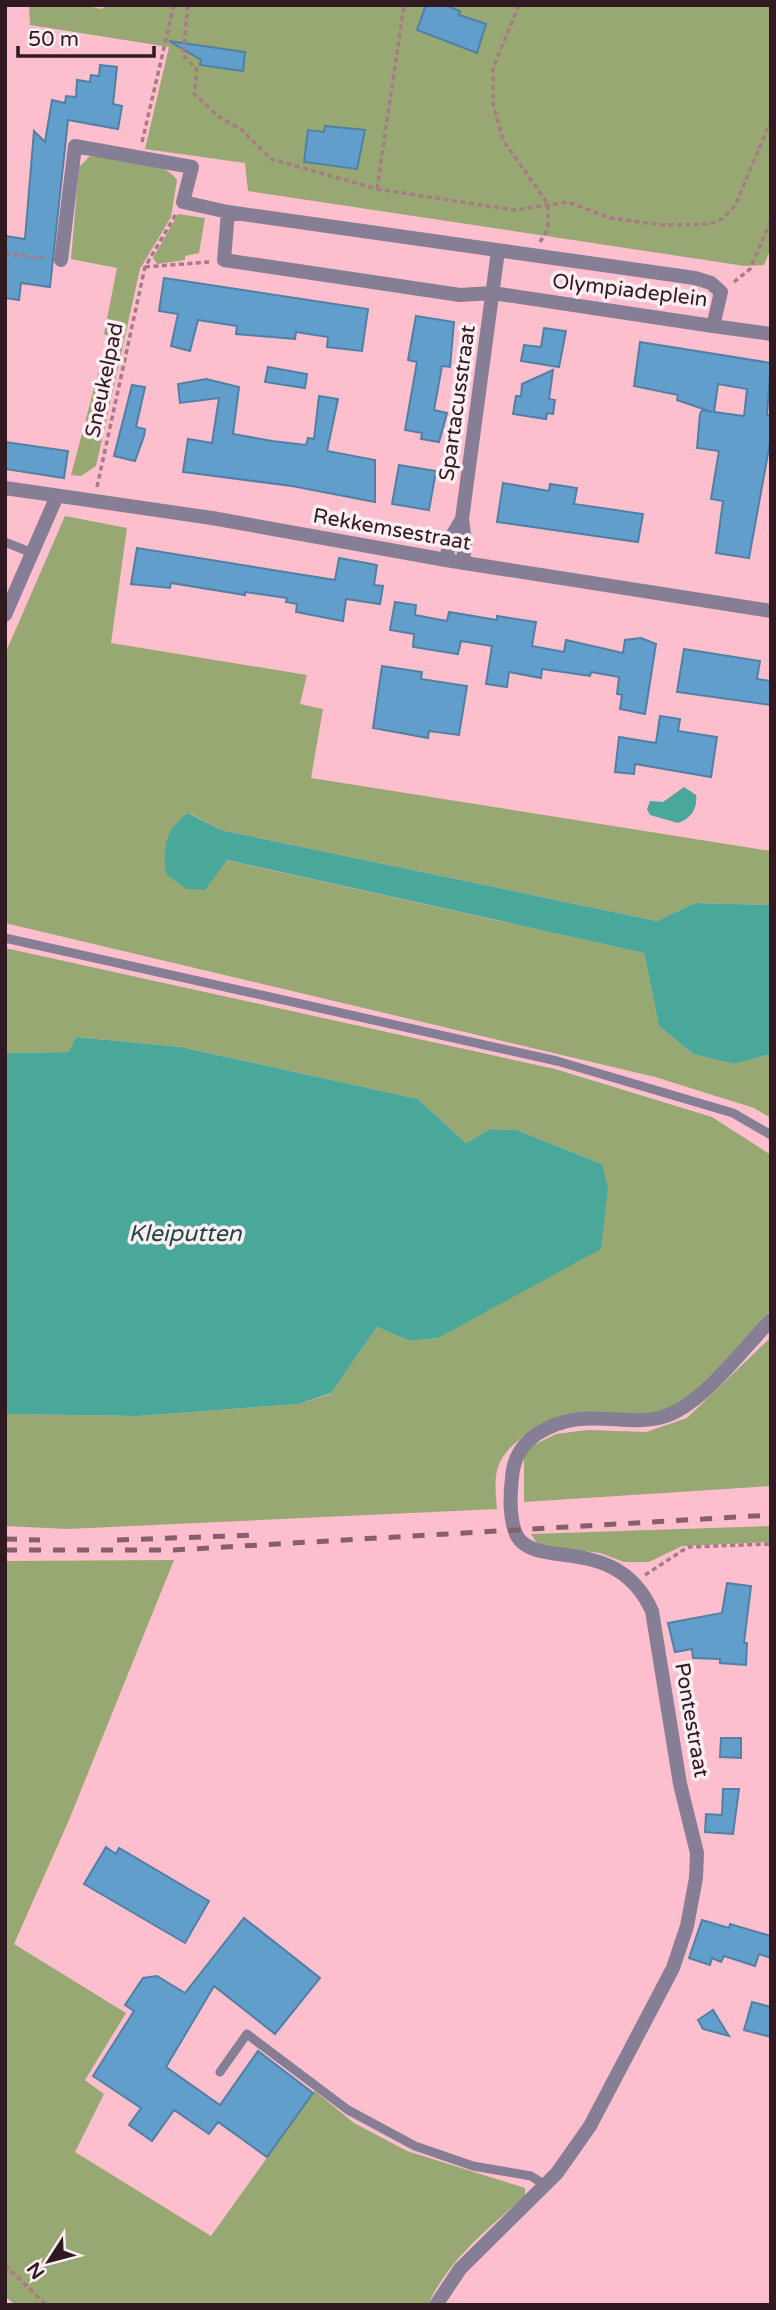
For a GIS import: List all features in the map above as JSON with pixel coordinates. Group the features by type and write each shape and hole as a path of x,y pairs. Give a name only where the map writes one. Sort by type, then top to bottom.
{"street":[{"path":"61,260 75,146 192,167 183,202"},
{"name":"Olympiadeplein","path":"183,202 228,212 695,278 711,283 721,292 713,326 493,293 460,295 224,260"},
{"path":"224,260 228,212"},
{"path":"493,293 498,251"},
{"name":"Spartacusstraat","path":"463,563 462,519 493,293"},
{"path":"713,326 771,334"},
{"name":"Rekkemsestraat","path":"5,488 94,500 463,563 771,611"},
{"path":"5,615 57,496"},
{"name":"Spartacusstraat","path":"446,560 450,539 462,519"},
{"name":"Pontestraat","path":"436,2305 460,2269 545,2185 590,2126 674,1968 687,1926 696,1878 697,1853 680,1783 652,1611 634,1582 620,1571 594,1559 529,1548 521,1541 516,1531 511,1487 518,1454 528,1440 552,1424 577,1417 643,1420 675,1413 712,1383 771,1320"}],"lane":[{"path":"5,542 32,553"},
{"path":"5,938 557,1060 733,1112 771,1135"},
{"path":"220,2072 247,2034 348,2110 415,2146 473,2166 531,2176 545,2185"}],"path":[{"path":"139,158 174,5"},
{"path":"188,5 183,55 197,70 194,93 218,116 242,130 271,159 377,189 514,210 568,202 610,218 663,225 710,224 722,219 736,205 771,120"},
{"path":"377,189 404,5"},
{"path":"519,5 493,68 493,104 503,140 548,204 548,229 542,236 535,256"},
{"name":"Sneukelpad","path":"94,500 145,267 183,202"},
{"path":"721,292 750,269 771,220"},
{"path":"5,254 61,260"},
{"path":"145,267 224,260"},
{"path":"634,1582 688,1547 771,1544"},
{"path":"5,2265 46,2305"}],"shaded area":[{"path":"29,5 82,5 102,9 106,5 771,5 771,248 764,265 745,266 248,191 245,163 145,149 169,47 30,25"},
{"path":"90,156 150,164 170,173 177,180 171,217 140,269 96,466 81,476 71,475 108,336 104,334 117,268 71,259 79,167"},
{"path":"178,214 205,218 199,253 185,256 185,260 157,264 153,258"},
{"path":"65,516 127,528 111,643 307,675 300,704 323,709 311,778 771,851 771,905 695,903 657,921 221,830 189,813 226,860 644,953 659,1026 693,1054 734,1064 771,1054 771,1118 754,1108 655,1077 5,923 5,654"},
{"path":"5,948 555,1069 712,1117 771,1155 771,1310 708,1379 671,1408 632,1415 577,1414 559,1417 540,1425 521,1438 505,1454 497,1469 497,1509 68,1529 5,1526 5,1414 137,1416 299,1404 330,1394 377,1327 410,1341 438,1338 484,1310 602,1164 517,1130 490,1129 466,1143 418,1099 181,1047 76,1037 70,1052 5,1053"},
{"path":"771,1337 771,1486 524,1502 524,1456 534,1445 556,1434 587,1430 646,1432 687,1418"},
{"path":"771,1526 771,1542 682,1546 649,1562 624,1562 600,1553 538,1545 531,1534"},
{"path":"174,1560 69,1820 14,1944 126,2013 85,2080 104,2094 75,2152 211,2236 315,2091 354,2123 407,2151 525,2188 525,2196 458,2259 436,2288 428,2305 15,2305 5,2296 5,1561"}],"water":[{"path":"684,787 696,795 695,809 687,819 678,823 650,815 647,809 650,801 663,802"},
{"path":"188,813 221,830 657,921 695,903 771,905 771,1054 734,1064 693,1054 659,1026 644,953 227,860 205,890 186,889 166,874 165,847 170,832"},
{"name":"Kleiputten","path":"76,1037 181,1047 418,1099 466,1143 490,1129 517,1130 602,1164 608,1188 601,1249 438,1338 410,1341 377,1327 331,1393 299,1404 137,1416 5,1414 5,1053 69,1052"}],"building":[{"path":"426,5 445,5 460,11 459,15 486,24 477,53 417,30"},
{"path":"169,41 245,52 243,71 200,65 201,60"},
{"path":"100,65 117,67 113,104 122,106 118,129 68,120 50,287 21,283 19,300 5,298 5,236 25,239 34,131 45,142 52,100 65,103 66,96 76,97 77,80 90,82 91,75 99,76"},
{"path":"325,126 365,130 357,169 304,162 308,130 324,132"},
{"path":"164,278 368,309 362,351 327,347 328,337 296,332 295,339 236,334 237,326 198,320 190,351 171,346 178,314 159,311"},
{"path":"416,316 454,322 450,367 442,366 434,410 447,413 439,442 421,439 422,433 405,430 417,362 408,360"},
{"path":"544,328 566,331 559,367 521,361 524,345 541,347"},
{"path":"640,342 771,363 767,415 771,415 771,437 749,558 716,553 723,501 711,499 719,451 697,448 700,414 702,410 712,412 677,400 678,395 634,386","holes":["718,384 747,389 744,416 714,412"]},
{"path":"268,367 307,374 305,388 265,382"},
{"path":"553,370 549,399 555,400 553,414 547,413 546,419 513,414 516,396 521,396 522,384"},
{"path":"206,379 239,387 233,434 272,441 306,445 308,438 314,439 319,396 338,399 327,451 375,460 375,502 292,486 183,472 188,439 212,443 219,398 180,403 178,384"},
{"path":"132,385 145,387 136,427 145,429 135,461 114,456"},
{"path":"5,442 68,451 64,478 5,469"},
{"path":"399,465 436,471 429,510 392,504"},
{"path":"503,483 549,491 550,484 577,488 574,504 643,514 638,542 497,522"},
{"path":"137,548 335,580 339,558 377,565 374,585 383,586 380,604 346,599 343,621 296,612 297,604 286,602 287,598 245,592 245,595 171,583 170,588 131,584"},
{"path":"395,602 416,605 415,615 447,621 449,612 497,620 497,616 536,622 532,646 564,652 566,640 623,653 625,640 641,638 656,644 645,714 620,709 622,695 617,694 619,677 542,669 541,678 509,672 507,687 486,684 492,646 461,641 458,654 413,647 414,634 390,630"},
{"path":"684,649 760,661 757,679 771,681 771,705 677,692"},
{"path":"382,666 422,672 421,679 467,686 459,735 429,731 428,738 373,728"},
{"path":"660,716 680,719 678,731 717,737 711,777 635,764 634,774 615,772 619,737 656,743"},
{"path":"727,1583 751,1586 744,1643 747,1643 746,1665 720,1663 720,1659 693,1658 692,1649 675,1652 668,1623 722,1613"},
{"path":"721,1738 741,1738 741,1758 720,1757"},
{"path":"723,1789 739,1789 733,1834 705,1832 706,1814 722,1815"},
{"path":"106,1847 116,1854 119,1848 209,1901 185,1943 84,1884"},
{"path":"244,1918 320,1978 275,2034 214,1986 166,2067 220,2105 258,2051 313,2093 267,2157 218,2122 209,2134 174,2110 152,2141 129,2125 141,2108 93,2076 134,2011 125,2005 143,1978 157,1976 185,1993"},
{"path":"702,1920 729,1928 730,1924 771,1936 771,1958 759,1954 755,1966 724,1956 721,1962 712,1958 710,1965 689,1958"},
{"path":"752,2002 771,2007 771,2037 744,2030"},
{"path":"713,2010 729,2036 703,2029 698,2020"}],"railway":[{"path":"5,1550 174,1550 771,1515"},
{"path":"117,1540 257,1535"},
{"path":"5,1539 40,1540"}]}
